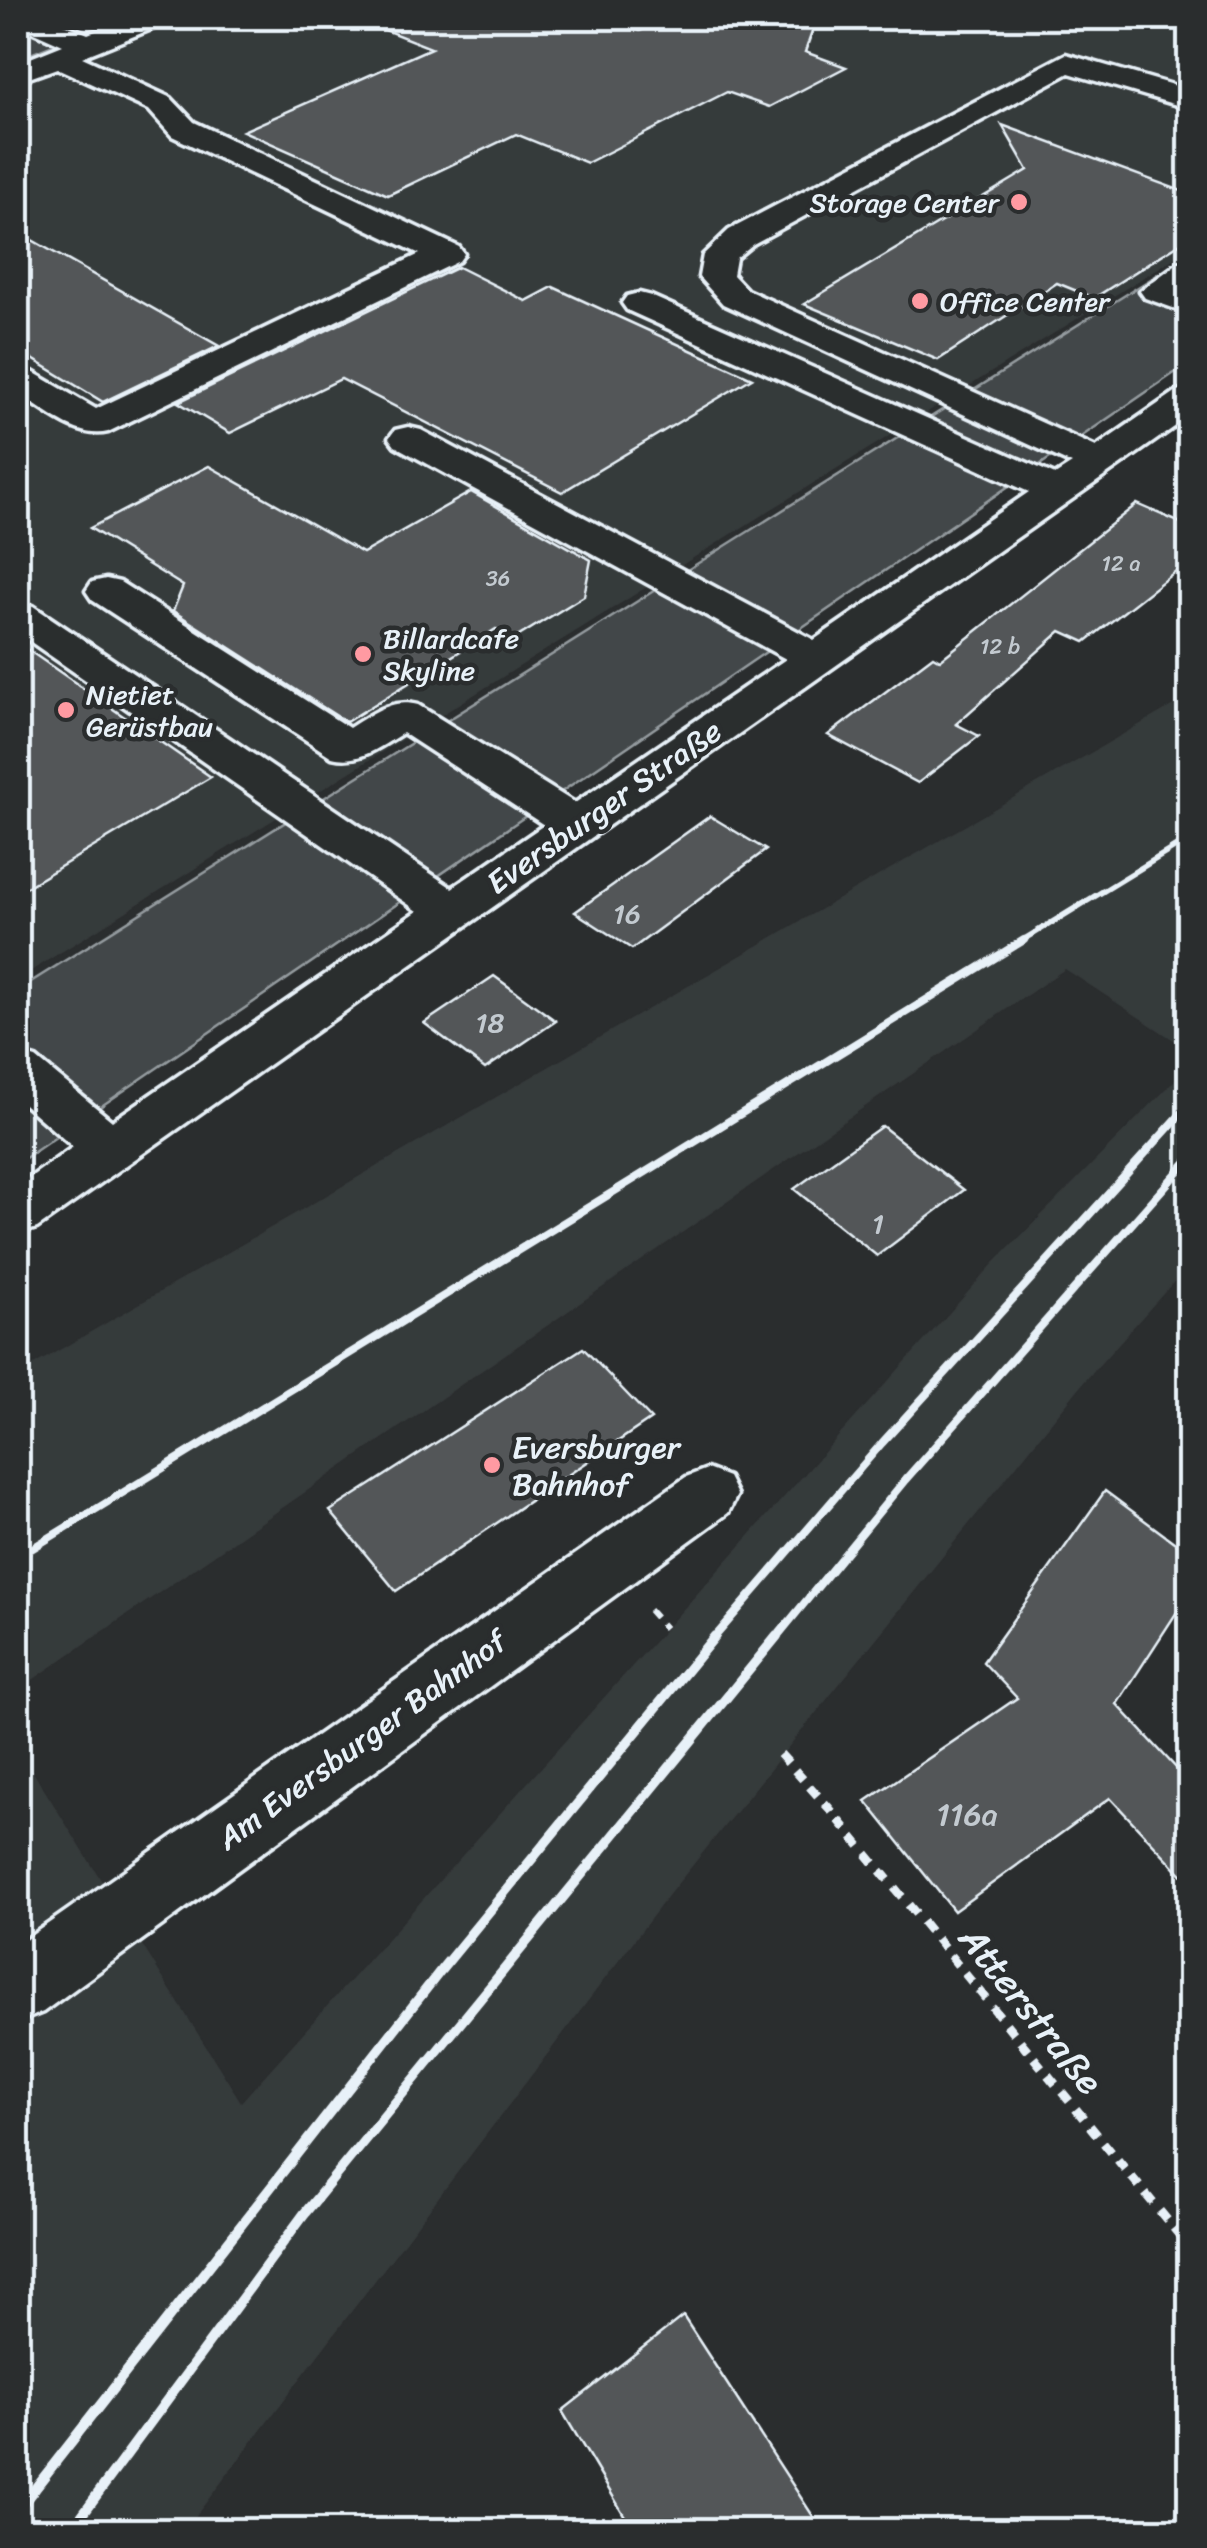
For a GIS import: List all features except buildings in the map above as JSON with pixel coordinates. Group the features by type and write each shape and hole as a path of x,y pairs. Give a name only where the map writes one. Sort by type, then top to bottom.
{"street":[{"path":"26,18 88,45"},
{"path":"18,73 154,18"},
{"path":"18,379 95,424 447,254 183,129 160,104 58,57"},
{"path":"1099,462 735,297 716,276 720,254 741,238 1066,63 1190,100"},
{"path":"1190,270 1157,291 1190,304"},
{"path":"639,303 1058,491"},
{"name":"Eversburger Straße","path":"18,1213 1190,399"},
{"path":"408,438 816,658"},
{"path":"106,591 348,747 403,714 577,825"},
{"path":"18,615 453,912"},
{"path":"18,1071 110,1149"},
{"name":"Am Eversburger Bahnhof","path":"18,1986 707,1495"}],"path":[{"name":"Atterstraße","path":"780,1754 830,1808 1190,2248"}],"shaded area":[{"path":"18,18 121,18 18,59"},
{"path":"130,18 1189,18 1189,249 18,979 18,63"},
{"path":"1189,255 1189,363 18,1163 18,990"},
{"path":"1189,696 1189,1050 1065,969 18,1690 18,1374"},
{"path":"1189,1066 1189,1265 1084,1382 671,1892 185,2530 18,2530 18,1748 241,2102 994,1263"}],"railway":[{"path":"1020,942 1190,838"},
{"path":"18,1557 1024,940"},
{"path":"713,1639 882,1443 1190,1104"},
{"path":"775,1639 905,1480 1190,1158"},
{"path":"18,2510 441,1970 715,1636"},
{"path":"71,2530 304,2214 777,1636"}],"place":[{"name":"Storage Center","path":"1019,202"},
{"name":"Office Center","path":"920,301"},
{"name":"Billardcafe Skyline","path":"363,654"},
{"name":"Nietiet Gerüstbau","path":"66,710"},
{"name":"Eversburger Bahnhof","path":"492,1465"}]}
